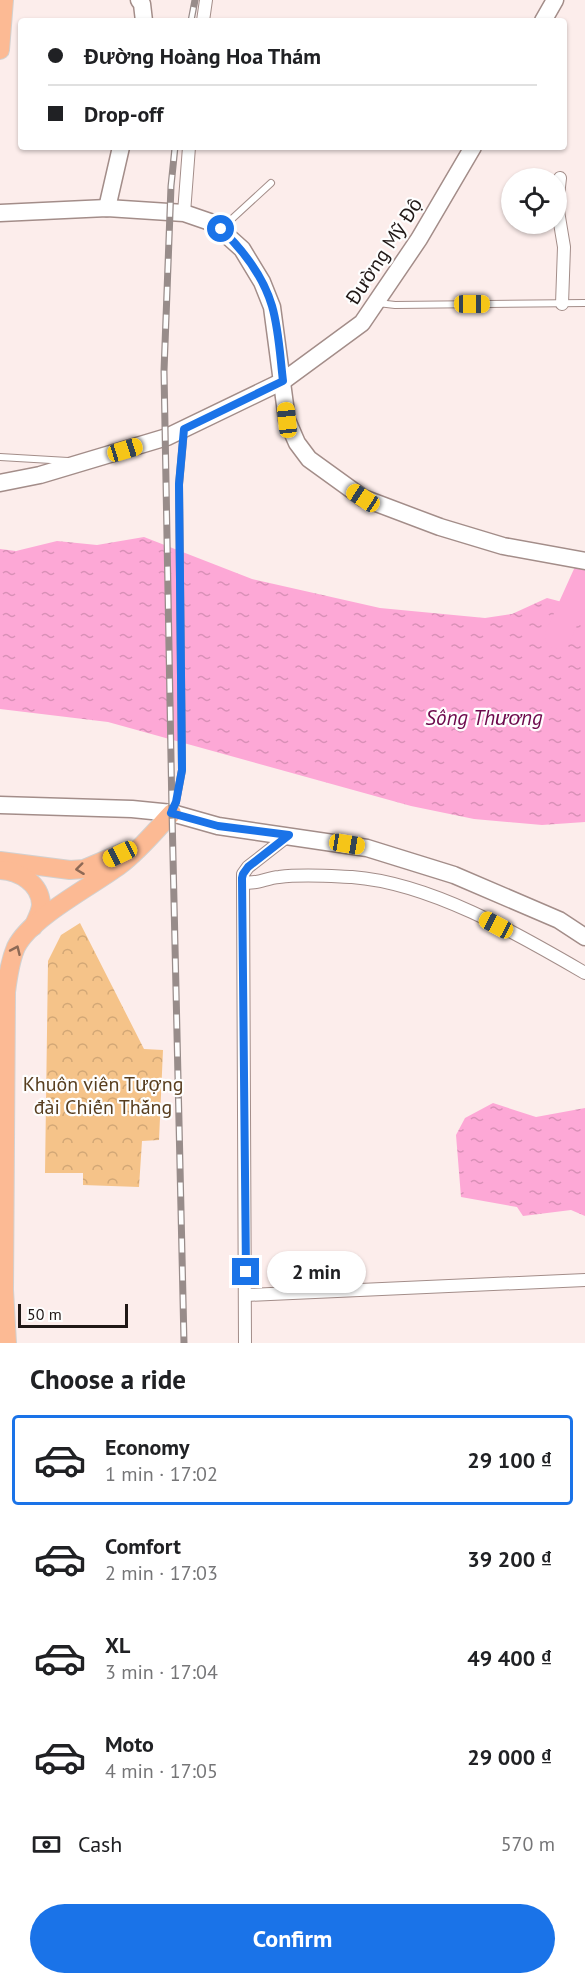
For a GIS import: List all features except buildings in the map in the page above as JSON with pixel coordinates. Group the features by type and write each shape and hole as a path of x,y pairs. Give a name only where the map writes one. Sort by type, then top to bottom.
{"main road":[{"path":"0,50 4,0"},
{"path":"7,1343 3,1290 6,992 9,969 17,946 32,928 120,866 152,836 171,813"},
{"path":"0,861 70,870 84,869 135,847 152,836"},
{"path":"0,870 14,872 25,877 36,891 41,905 32,928"}],"street":[{"path":"139,0 142,3 144,18"},
{"path":"203,18 206,0"},
{"path":"545,18 555,0"},
{"path":"107,208 120,150"},
{"path":"184,213 189,150"},
{"name":"Đường Mỹ Độ","path":"0,483 84,463 184,429 283,381 362,322 420,239 471,150"},
{"path":"0,213 107,208 184,213 201,218 221,229 242,249 262,282 272,307 287,420 297,444 309,459 363,498 440,527 492,543 562,559 585,561"},
{"path":"562,234 564,247 562,303"},
{"path":"0,805 132,809 171,813 218,826 366,848 454,875 559,920 585,938"},
{"path":"245,1343 243,874 248,867 289,835"},
{"path":"243,882 249,883 277,877 355,878 420,892 479,916 585,973"},
{"path":"246,1295 585,1280"}],"lane":[{"path":"221,229 271,183"},
{"path":"377,303 395,305 585,303"},
{"path":"171,813 176,802 182,770 179,484 184,429"},
{"path":"0,458 49,458 84,463"}],"green space":[{"name":"Khuôn viên Tượng đài Chiến Thắng","path":"80,923 144,1049 163,1050 159,1140 142,1141 139,1187 83,1185 83,1173 45,1173 48,961 61,935"}],"water":[{"name":"Sông Thương","path":"144,537 252,579 380,608 485,618 512,614 547,598 585,608 585,822 542,825 474,819 411,806 108,722 0,709 0,549 16,551 57,541 97,545"},
{"path":"493,1103 536,1117 585,1108 585,1216 571,1210 523,1216 517,1207 461,1197 456,1135 465,1118"}],"waterway":[{"path":"558,636 585,576"}],"railway":[{"path":"192,18 195,0"},
{"path":"175,150 171,186 164,371 184,1343"}],"route":[{"path":"221,229 242,249 262,282 272,307 283,381 184,429 179,484 182,770 176,802 171,813 218,826 289,835 248,867 242,878 246,1272"}]}
